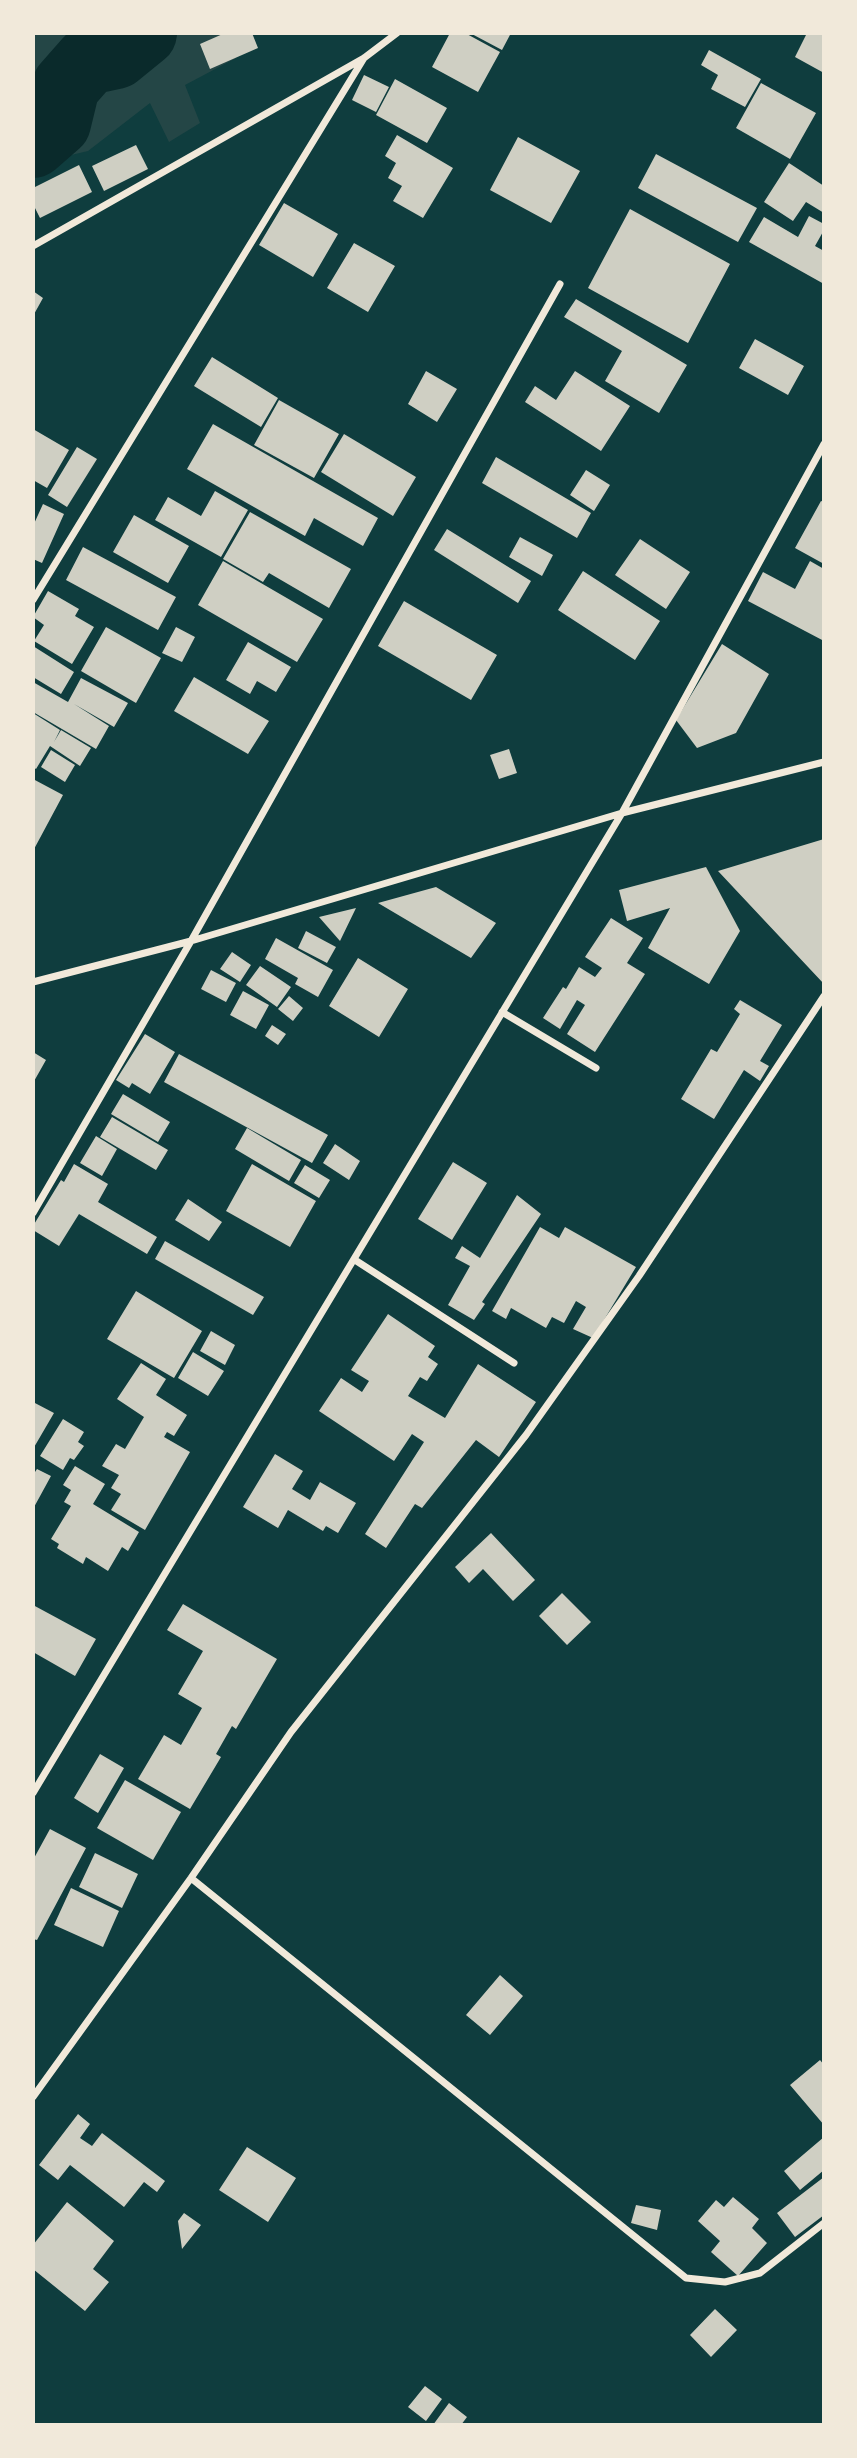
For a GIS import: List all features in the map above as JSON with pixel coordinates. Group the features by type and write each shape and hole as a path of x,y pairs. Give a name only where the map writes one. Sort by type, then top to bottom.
{"street":[{"path":"33,246 364,58 397,33"},
{"path":"33,600 364,58"},
{"path":"33,1213 191,942 560,284"},
{"path":"33,1793 622,814 824,444"},
{"path":"33,982 191,942 622,814 824,762"},
{"path":"33,2097 191,1878 291,1732 534,1423 639,1276 824,996"},
{"path":"502,1012 596,1068"},
{"path":"355,1260 514,1363"},
{"path":"191,1878 686,2278 725,2282 760,2273 824,2223"}],"shaded area":[{"path":"33,33 242,33 236,58 185,85 200,123 169,142 150,103 88,151 33,164"}],"building":[{"path":"225,33 252,33 258,48 210,69 200,44"},
{"path":"450,33 465,33 500,52 478,92 432,67"},
{"path":"470,33 511,33 502,50"},
{"path":"807,33 824,33 824,73 795,57"},
{"path":"709,50 761,79 745,107 711,89 718,75 701,65"},
{"path":"364,75 389,87 376,112 352,100"},
{"path":"395,79 447,108 427,143 376,115"},
{"path":"761,83 816,113 790,159 736,128"},
{"path":"397,135 453,168 423,218 393,201 402,186 388,178 396,163 385,156"},
{"path":"518,137 580,171 551,223 490,190"},
{"path":"136,145 148,169 104,191 92,166"},
{"path":"656,154 757,208 738,242 638,188"},
{"path":"789,163 824,186 824,213 806,202 793,221 764,202"},
{"path":"79,165 92,192 40,218 33,204 33,188"},
{"path":"284,203 338,234 313,277 259,245"},
{"path":"630,209 730,264 688,343 588,288"},
{"path":"809,216 824,224 824,230 815,246 824,251 824,284 749,242 764,217 798,237"},
{"path":"354,243 395,266 368,312 327,288"},
{"path":"33,291 43,298 33,316"},
{"path":"576,299 687,365 659,413 605,381 622,351 564,317"},
{"path":"755,339 804,366 788,395 739,368"},
{"path":"212,357 278,398 261,427 194,386"},
{"path":"426,371 457,389 437,422 408,404"},
{"path":"575,371 630,406 601,451 525,402 535,386 556,400"},
{"path":"279,400 339,434 314,478 254,445"},
{"path":"213,424 378,518 363,546 314,518 305,536 187,469"},
{"path":"33,429 69,450 47,488 33,480"},
{"path":"344,434 416,477 393,516 321,472"},
{"path":"77,447 97,459 67,507 48,495"},
{"path":"496,457 591,513 577,538 482,483"},
{"path":"586,470 610,485 594,511 570,495"},
{"path":"215,491 248,510 221,557 155,520 168,497 201,516"},
{"path":"821,501 824,502 824,564 795,548"},
{"path":"43,504 64,514 42,563 33,559 33,526"},
{"path":"250,512 351,569 329,608 269,573 263,582 223,559"},
{"path":"134,515 189,546 168,583 113,552"},
{"path":"447,529 531,581 518,603 434,550"},
{"path":"520,537 553,555 542,576 509,557"},
{"path":"640,539 690,572 666,609 615,575"},
{"path":"83,547 176,597 158,630 66,580"},
{"path":"223,561 323,619 297,662 198,605"},
{"path":"810,561 824,569 824,641 748,601 763,572 795,589"},
{"path":"583,571 660,621 635,660 558,610"},
{"path":"48,591 79,609 75,616 94,627 72,664 34,641 44,625 33,617"},
{"path":"404,601 497,655 471,700 378,646"},
{"path":"106,627 161,658 136,703 81,671"},
{"path":"176,627 195,637 182,662 162,653"},
{"path":"248,642 291,667 276,692 257,681 250,694 226,680"},
{"path":"722,644 769,674 736,733 697,748 676,720"},
{"path":"33,646 74,672 61,694 33,677"},
{"path":"194,677 269,721 248,754 174,711"},
{"path":"81,678 128,703 114,727 74,704 109,726 96,749 33,712 33,682 68,702"},
{"path":"33,713 60,730 54,742 61,730 91,748 80,766 50,746 36,769 33,767"},
{"path":"509,749 517,773 499,779 490,755"},
{"path":"51,750 75,765 65,782 41,767"},
{"path":"33,779 63,795 33,851"},
{"path":"824,839 824,984 718,871"},
{"path":"706,867 740,931 709,984 648,948 670,908 627,921 619,890"},
{"path":"436,887 496,923 471,958 378,903"},
{"path":"356,908 340,941 319,917"},
{"path":"611,918 643,938 627,963 645,974 595,1052 567,1034 585,1005 577,1000 560,1029 543,1018 579,967 595,977 602,968 585,957"},
{"path":"306,931 336,947 327,963 298,948"},
{"path":"276,938 333,970 318,997 295,984 298,978 265,959"},
{"path":"232,952 251,965 240,982 220,969"},
{"path":"358,958 408,989 379,1037 329,1006"},
{"path":"260,966 291,987 277,1007 246,985"},
{"path":"211,970 236,983 226,1002 201,989"},
{"path":"243,991 269,1005 256,1029 230,1015"},
{"path":"289,996 303,1008 293,1021 278,1009"},
{"path":"740,1000 782,1025 760,1061 769,1066 760,1081 744,1070 714,1119 681,1099 711,1049 717,1052 740,1014 734,1009"},
{"path":"272,1025 286,1034 278,1045 265,1036"},
{"path":"145,1034 175,1052 150,1094 132,1083 129,1088 116,1080"},
{"path":"33,1052 46,1060 33,1083"},
{"path":"179,1054 328,1135 312,1163 164,1082"},
{"path":"123,1094 170,1122 158,1142 111,1114"},
{"path":"112,1117 168,1150 156,1170 100,1137"},
{"path":"247,1128 301,1160 289,1181 235,1149"},
{"path":"96,1136 117,1149 102,1176 80,1163"},
{"path":"335,1144 360,1161 349,1180 323,1163"},
{"path":"453,1162 487,1183 452,1240 418,1219"},
{"path":"74,1164 108,1184 98,1202 157,1237 147,1254 79,1214 59,1246 33,1230 61,1180 64,1182"},
{"path":"252,1164 316,1201 290,1247 226,1211"},
{"path":"305,1165 330,1180 319,1198 294,1183"},
{"path":"517,1195 541,1214 482,1302 485,1304 474,1320 448,1305 470,1266 455,1258 462,1246 480,1258"},
{"path":"188,1199 222,1222 209,1241 175,1220"},
{"path":"540,1227 559,1238 565,1227 636,1267 593,1338 573,1329 586,1307 576,1301 564,1323 552,1317 546,1328 511,1308 506,1319 492,1311"},
{"path":"165,1241 264,1297 253,1315 155,1259"},
{"path":"136,1291 202,1331 174,1378 107,1339"},
{"path":"388,1314 435,1346 428,1357 438,1364 427,1381 420,1377 408,1396 445,1418 478,1364 536,1402 499,1457 476,1440 422,1508 415,1504 386,1548 365,1534 424,1442 412,1434 394,1461 319,1411 341,1378 362,1392 369,1381 351,1370"},
{"path":"211,1331 235,1345 225,1365 200,1351"},
{"path":"193,1352 224,1371 208,1396 178,1378"},
{"path":"141,1363 166,1379 156,1395 187,1415 174,1436 167,1432 164,1437 190,1452 145,1530 111,1510 121,1494 111,1488 119,1475 102,1466 116,1444 125,1449 144,1417 117,1399"},
{"path":"33,1402 54,1413 33,1449"},
{"path":"63,1419 84,1432 78,1442 84,1446 74,1460 70,1458 63,1470 40,1456"},
{"path":"275,1454 303,1471 292,1489 310,1500 320,1482 356,1503 338,1533 326,1526 323,1531 288,1510 278,1528 243,1507"},
{"path":"75,1466 105,1484 93,1504 139,1532 128,1551 122,1547 108,1571 86,1557 83,1564 57,1548 59,1544 51,1539 71,1506 64,1502 71,1490 63,1485"},
{"path":"37,1469 51,1476 33,1509 33,1475"},
{"path":"491,1533 535,1580 513,1601 483,1569 469,1583 455,1567"},
{"path":"562,1593 591,1622 567,1645 539,1616"},
{"path":"183,1604 277,1659 236,1729 232,1726 216,1754 221,1757 190,1809 138,1779 164,1735 181,1745 202,1708 178,1694 203,1651 167,1630"},
{"path":"33,1605 96,1639 75,1676 33,1652"},
{"path":"100,1754 124,1768 98,1813 74,1798"},
{"path":"125,1780 181,1812 153,1860 97,1828"},
{"path":"50,1829 86,1848 37,1940 33,1939 33,1860"},
{"path":"95,1853 138,1874 122,1908 79,1887"},
{"path":"71,1888 119,1911 103,1947 54,1925"},
{"path":"500,1975 523,1996 490,2035 466,2015"},
{"path":"820,2060 824,2065 824,2125 790,2085"},
{"path":"78,2114 90,2124 80,2138 92,2146 102,2133 165,2181 157,2192 144,2182 124,2207 70,2165 58,2180 39,2165"},
{"path":"824,2137 824,2170 800,2190 784,2171"},
{"path":"247,2147 296,2178 268,2222 219,2190"},
{"path":"824,2177 824,2215 795,2237 777,2213"},
{"path":"733,2197 759,2219 752,2228 767,2243 738,2276 711,2252 720,2241 698,2221 716,2200 724,2207"},
{"path":"67,2202 114,2241 93,2269 109,2282 85,2311 33,2269 33,2245"},
{"path":"636,2205 661,2210 657,2230 631,2223"},
{"path":"184,2213 201,2225 182,2249 178,2221"},
{"path":"715,2309 737,2330 711,2357 690,2335"},
{"path":"425,2386 442,2399 426,2421 408,2407"},
{"path":"449,2403 467,2417 461,2425 433,2425"}],"waterway":[{"path":"33,144 57,123 66,86 88,61 116,55 143,33"}]}
